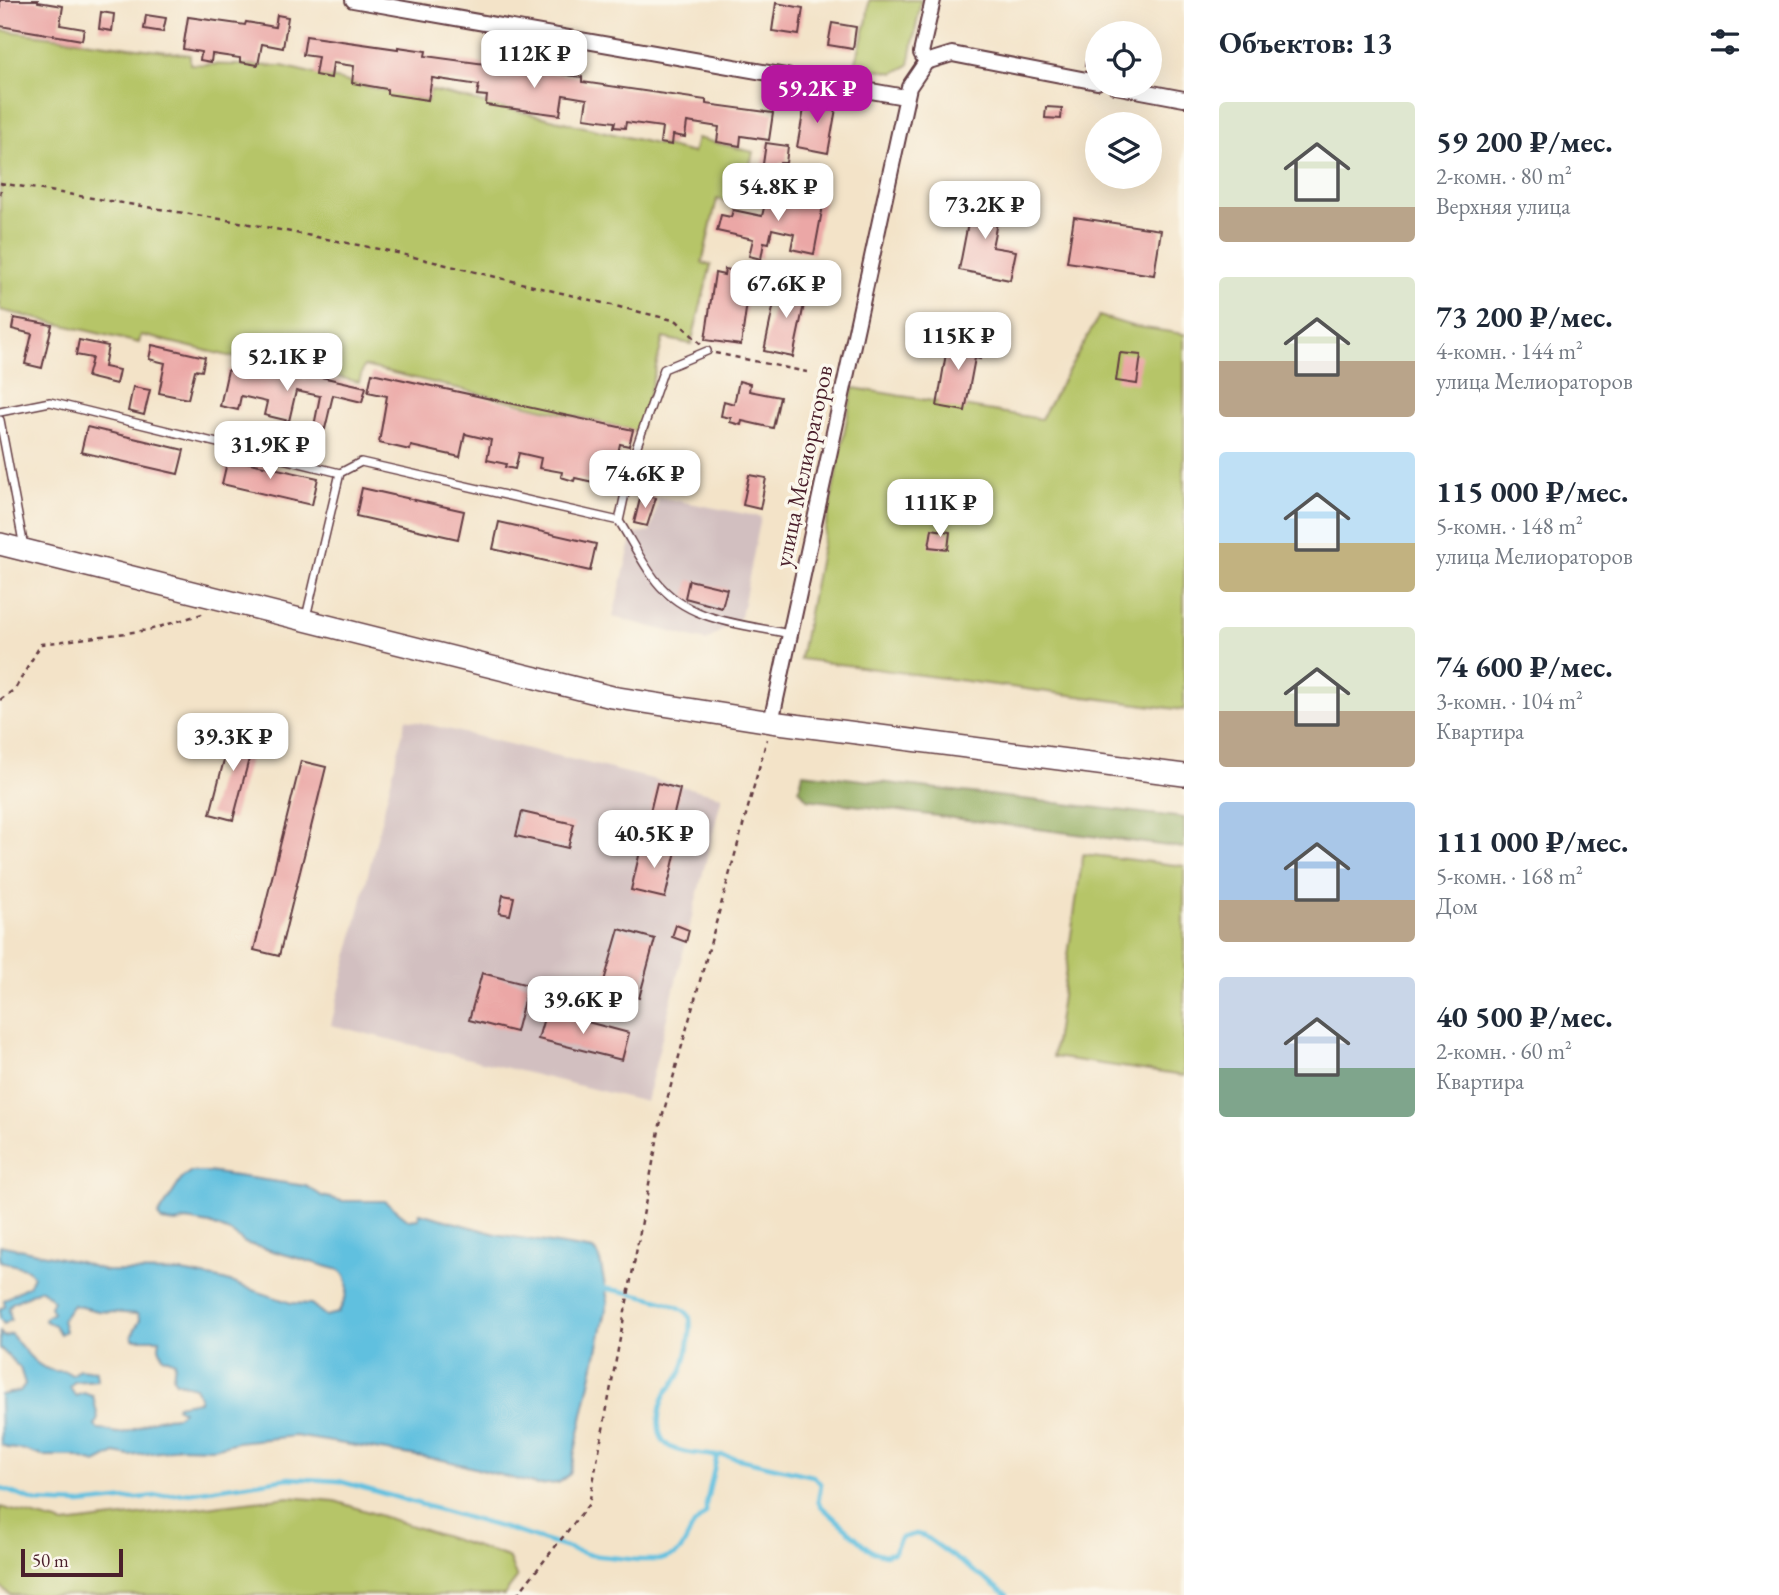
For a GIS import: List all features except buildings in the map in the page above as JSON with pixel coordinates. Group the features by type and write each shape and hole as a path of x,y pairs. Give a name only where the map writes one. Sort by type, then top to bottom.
{"main road":[{"path":"0,544 612,697 771,722 1184,775"}],"street":[{"path":"353,0 905,97"},
{"path":"933,0 921,53 926,62 952,54 1085,80"},
{"name":"улица Мелиораторов","path":"771,722 905,97 926,62"},
{"path":"1162,95 1184,99"}],"lane":[{"path":"708,351 664,369 633,457 619,521 656,581 677,603 702,616 790,634"},
{"path":"0,412 50,402 340,473 361,462 619,521"},
{"path":"0,420 25,551"},
{"path":"305,621 340,473"}],"path":[{"path":"0,195 1,183 239,222 388,251 677,321 708,351 807,372"},
{"path":"0,700 15,689 41,644 149,630 235,604"},
{"path":"517,1595 589,1504 660,1125 771,722"}],"shaded area":[{"path":"659,497 761,517 741,617 706,641 613,617 633,534 650,532"},
{"path":"406,719 722,796 646,1102 331,1025"}],"green space":[{"path":"869,0 921,0 909,65 894,73 855,65 867,20"},
{"path":"0,30 190,55 190,64 282,66 427,101 430,90 693,153 697,138 753,152 741,205 717,199 702,263 711,265 691,344 663,338 640,432 364,366 359,382 304,369 303,374 141,335 139,343 0,310"},
{"path":"1099,316 1132,326 1184,334 1184,710 800,659 853,388 1041,419"},
{"path":"803,773 1184,818 1184,848 807,799 799,789"},
{"path":"1083,854 1184,866 1184,1076 1053,1057"},
{"path":"288,1497 335,1501 508,1557 517,1578 504,1595 11,1595 0,1587 0,1507 65,1524"}],"water":[{"path":"190,1172 208,1172 306,1186 322,1196 342,1201 385,1201 409,1220 418,1219 420,1213 496,1234 593,1250 599,1256 608,1301 570,1474 558,1483 537,1485 448,1461 295,1436 237,1442 214,1448 178,1447 130,1456 115,1453 96,1463 73,1456 42,1456 1,1444 0,1395 20,1391 25,1384 20,1368 0,1348 0,1332 4,1337 11,1334 34,1361 48,1369 65,1371 72,1375 79,1369 96,1371 97,1380 74,1382 70,1387 75,1396 84,1393 93,1396 98,1418 95,1426 98,1429 125,1432 153,1420 174,1417 183,1411 176,1407 177,1405 199,1401 200,1397 195,1387 176,1382 173,1378 175,1362 163,1357 159,1347 160,1339 133,1339 132,1335 140,1320 137,1314 98,1311 73,1305 62,1320 65,1331 60,1334 54,1325 45,1321 46,1317 53,1313 50,1307 53,1300 41,1289 12,1303 9,1308 11,1320 4,1324 0,1319 0,1309 5,1306 4,1300 29,1285 33,1276 28,1269 0,1261 0,1245 79,1262 106,1271 182,1272 224,1280 291,1303 311,1304 326,1316 338,1313 346,1296 347,1284 344,1274 339,1270 245,1243 232,1233 210,1224 186,1220 176,1223 162,1221 158,1216 183,1177"}],"waterway":[{"path":"602,1288 661,1300 688,1314 690,1335 686,1355 679,1376 663,1399 659,1429 670,1447 717,1456"},
{"path":"0,1488 37,1502 81,1504 194,1492 289,1478 339,1481 590,1555 661,1560 681,1550 694,1525 706,1513 717,1456 722,1455 813,1476 821,1484 818,1501 821,1506 871,1551 885,1555 893,1553 901,1538 916,1534 924,1536 1007,1595"}]}
